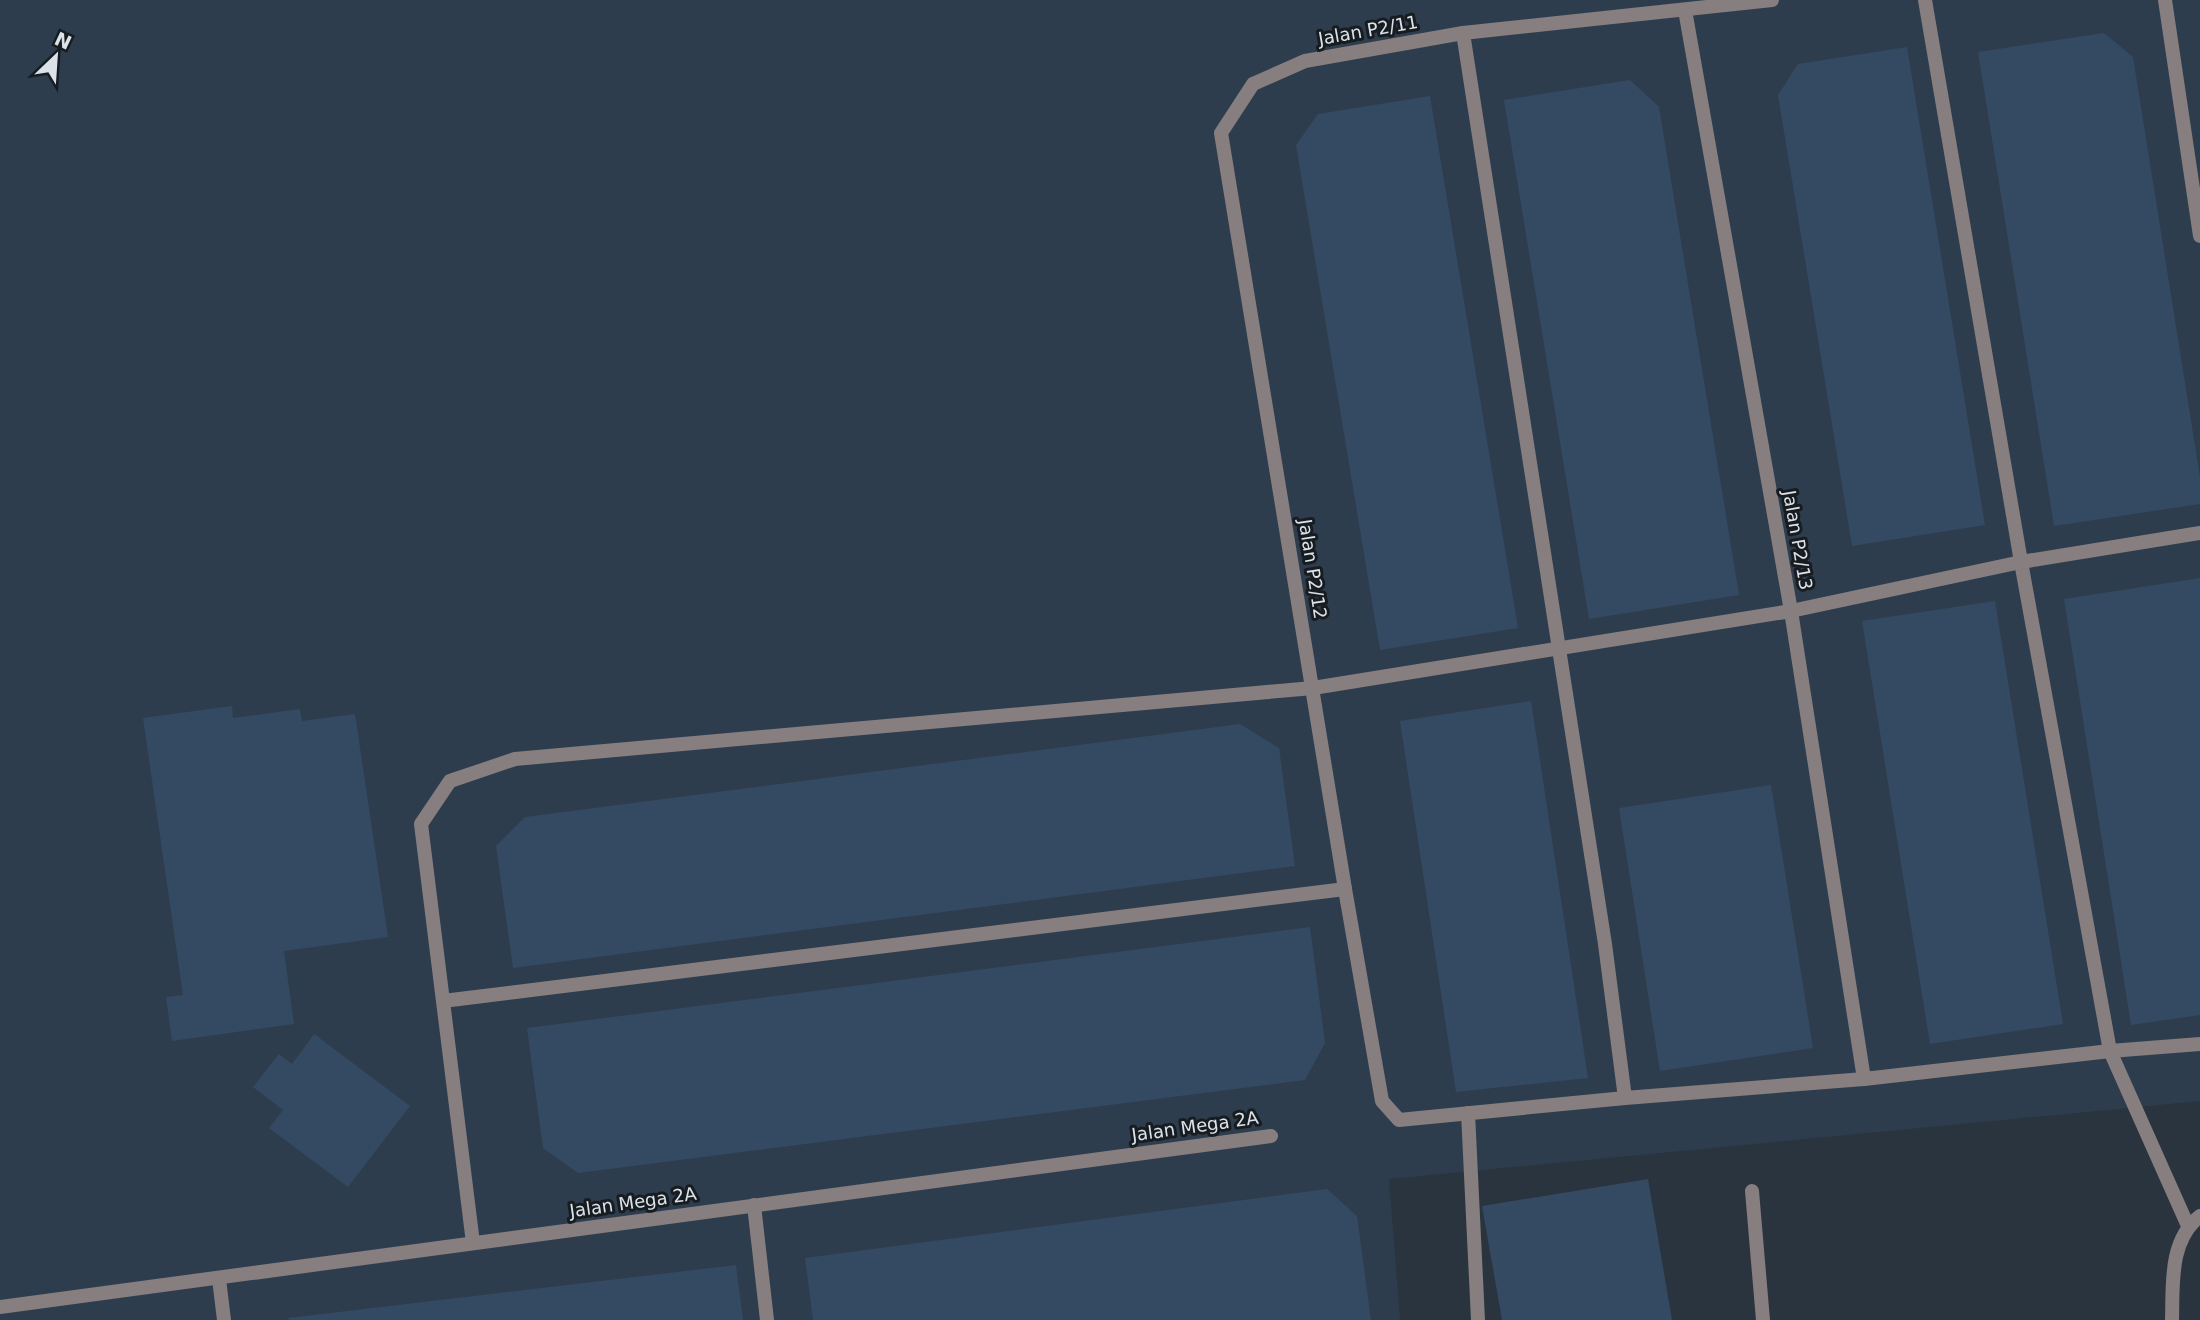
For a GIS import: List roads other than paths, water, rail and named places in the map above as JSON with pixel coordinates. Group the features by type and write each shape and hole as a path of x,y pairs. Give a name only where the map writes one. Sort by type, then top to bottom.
{"street":[{"name":"Jalan P2/11","path":"1305,61 1463,33 1772,0"},
{"path":"1925,0 2021,562 2110,1051 2188,1226"},
{"path":"2165,0 2200,236"},
{"name":"Jalan P2/13","path":"1685,10 1791,611 1864,1079"},
{"path":"1463,33 1603,930 1625,1098"},
{"name":"Jalan P2/12","path":"1305,61 1252,84 1221,133 1382,1101 1399,1121 1468,1113"},
{"path":"473,1243 421,824 450,781 515,759 1313,688 1791,611 2021,562 2200,533"},
{"path":"443,1001 1345,889"},
{"path":"1478,1320 1468,1113 1864,1079 2110,1051 2200,1044"},
{"name":"Jalan Mega 2A","path":"0,1307 1271,1136"},
{"path":"1752,1191 1763,1320"},
{"path":"754,1205 767,1320"},
{"path":"2171,1320 2176,1250 2188,1226 2200,1216"},
{"path":"219,1279 224,1320"}]}
